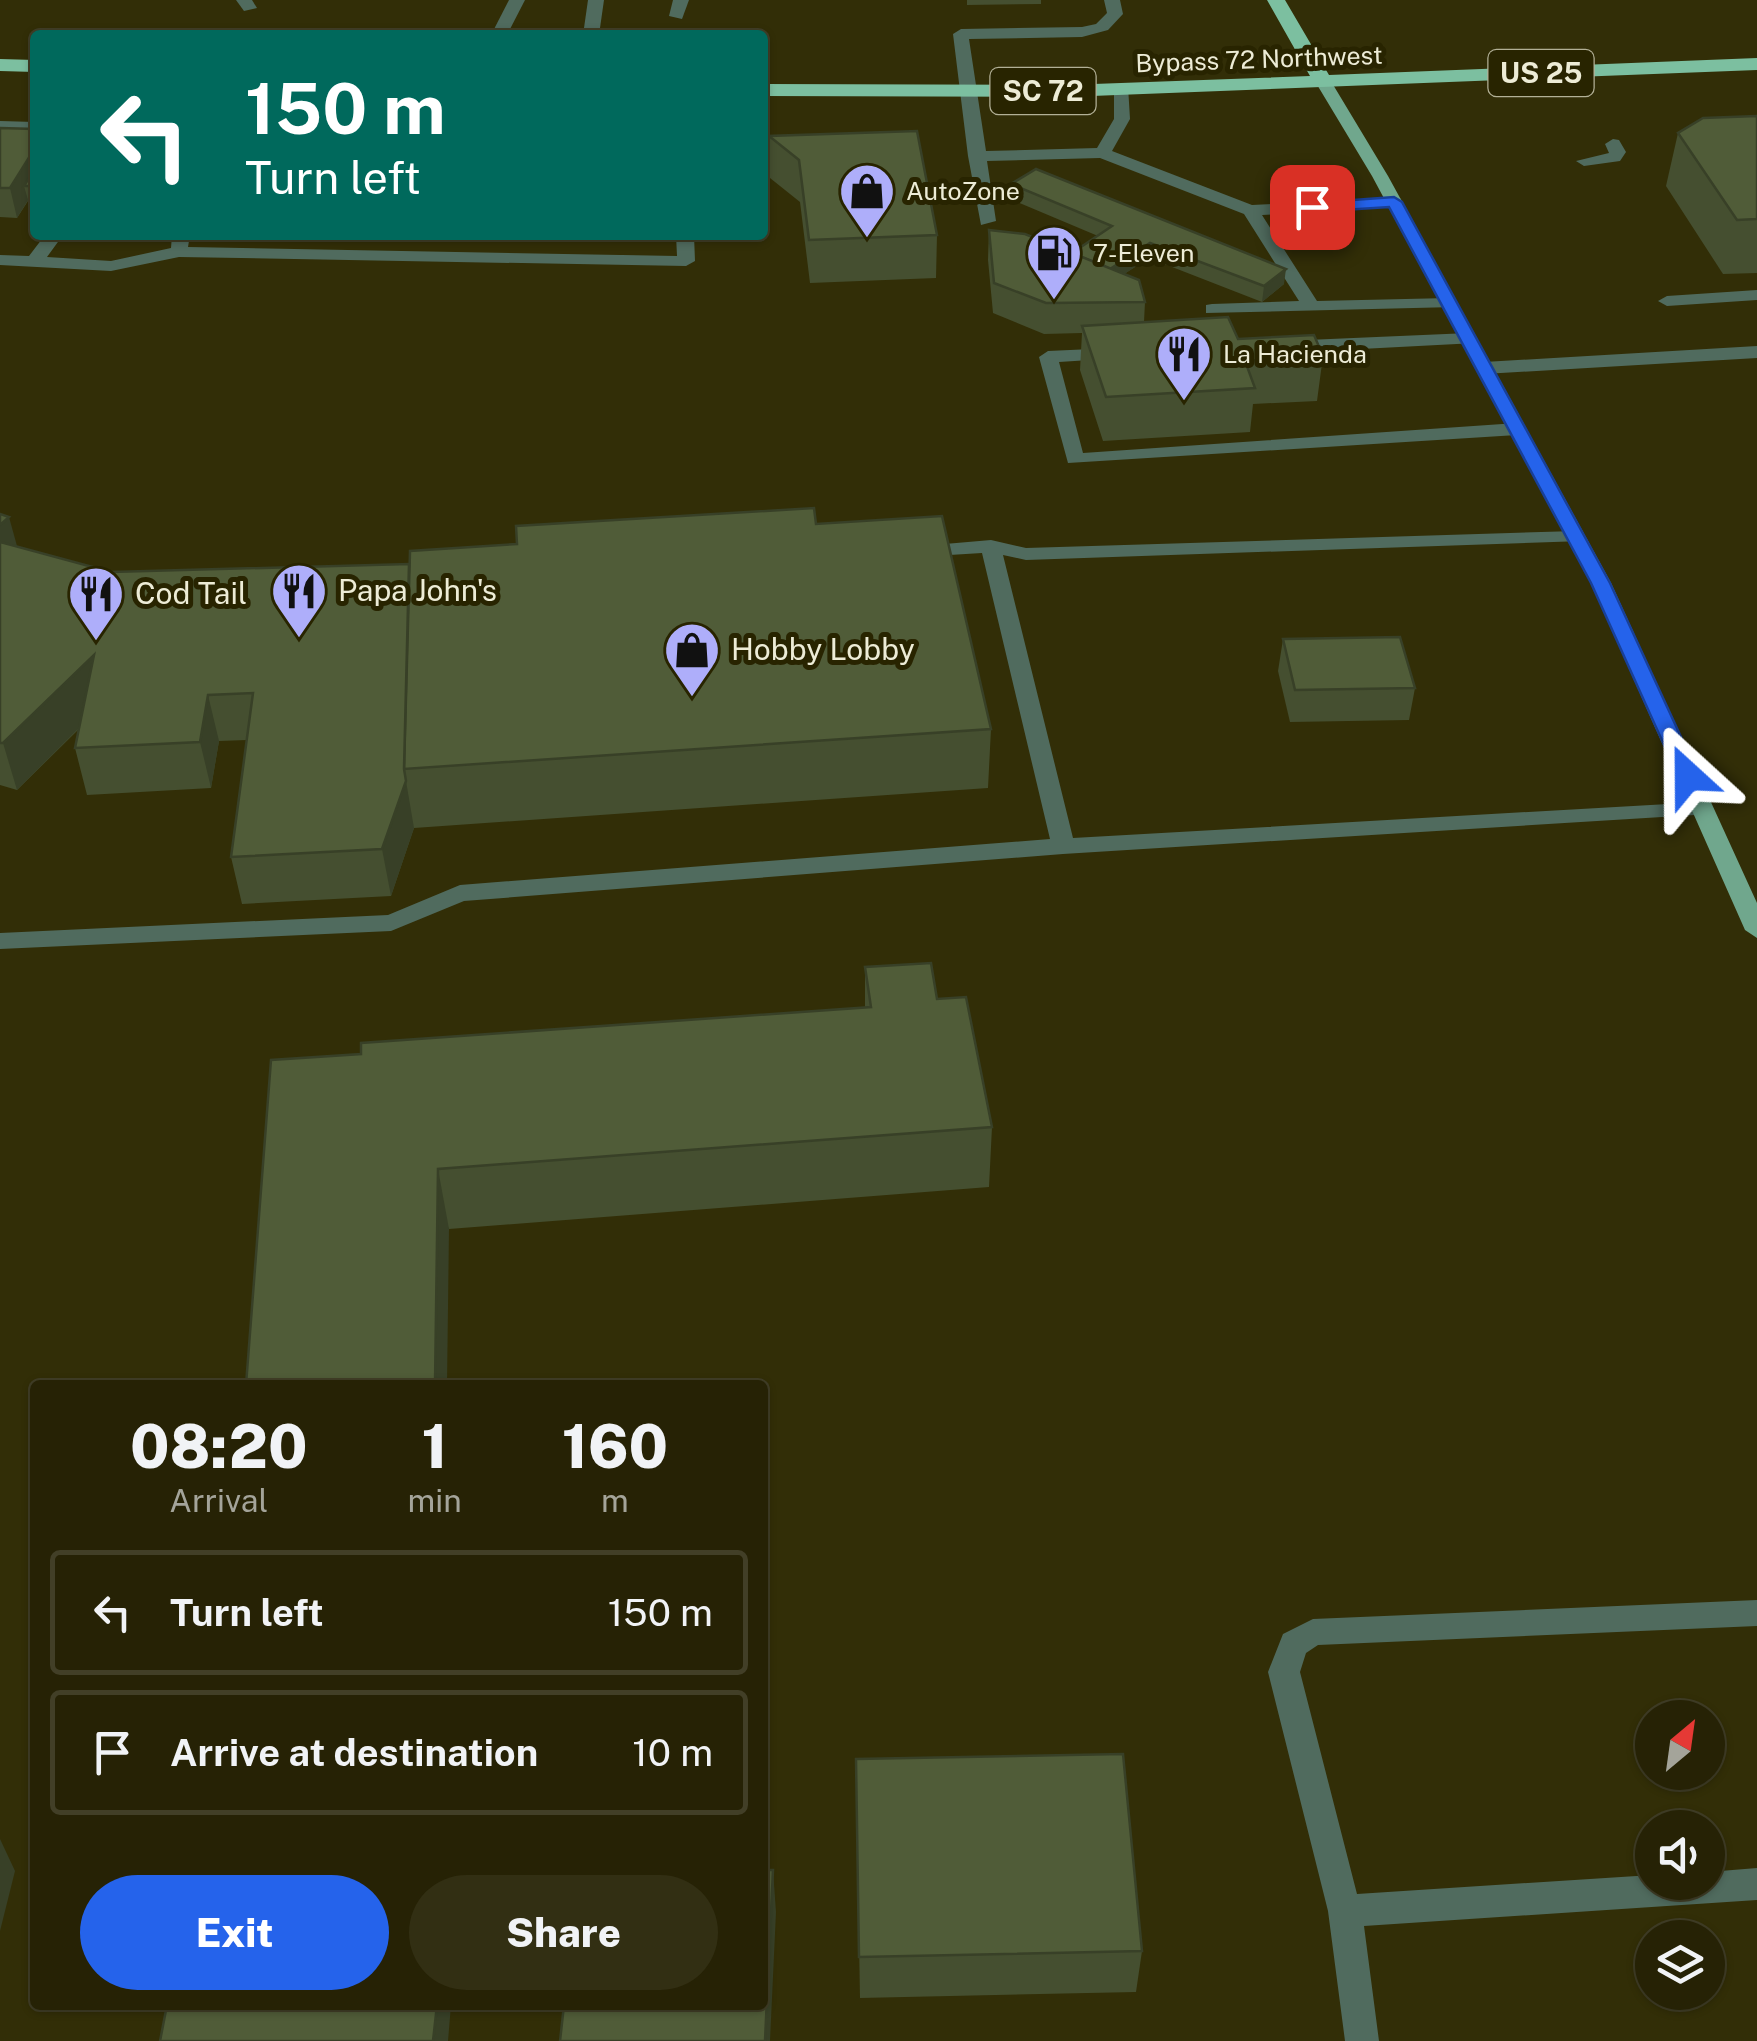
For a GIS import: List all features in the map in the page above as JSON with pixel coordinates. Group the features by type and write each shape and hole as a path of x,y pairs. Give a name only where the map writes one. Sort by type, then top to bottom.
{"highway":[{"path":"1276,0 1324,82"},
{"name":"Bypass 72 Northwest","path":"768,90 1122,89 1757,64"},
{"path":"0,65 30,66"}],"main road":[{"path":"1324,82 1576,536 1757,930"}],"lane":[{"path":"502,30 517,0"},
{"path":"592,30 596,0"},
{"path":"986,221 961,34 1095,31 1115,14 1112,0"},
{"path":"1102,154 1122,119 1122,89"},
{"path":"0,126 30,127"},
{"path":"1584,161 1614,158 1618,152 1613,144"},
{"path":"976,156 1102,154 1250,210 1394,202"},
{"path":"1250,210 1312,306"},
{"path":"34,262 50,240"},
{"path":"0,260 111,266 180,244 686,262 685,240"},
{"path":"1668,302 1757,295"},
{"path":"1212,309 1449,303"},
{"path":"1266,348 1469,339"},
{"path":"1484,368 1757,352"},
{"path":"1128,354 1048,357 1075,460 1517,429"},
{"path":"900,552 991,546 1026,554 1576,536"},
{"path":"991,546 1063,846"},
{"path":"0,941 390,922 460,893 1063,846 1703,809"},
{"path":"1362,2041 1345,1911 1284,1672 1294,1644 1313,1632 1757,1613"},
{"path":"1345,1911 1757,1884"}],"building":[{"path":"1757,116 1757,219 1737,220 1678,133 1703,118"},
{"path":"0,128 30,129 30,156 10,188 0,188"},
{"path":"917,131 937,235 809,240 799,160 769,136"},
{"path":"1036,169 1286,269 1264,286 1150,243 1110,269 1072,253 1112,226 1011,184"},
{"path":"989,230 1025,234 1139,280 1145,302 1046,303 994,283"},
{"path":"1228,317 1238,339 1314,335 1323,356 1245,361 1255,388 1106,397 1082,326"},
{"name":"Hobby Lobby","path":"814,508 816,524 942,516 991,729 404,769 410,551 517,544 516,526"},
{"path":"0,542 111,572 409,564 406,781 382,849 231,857 253,693 208,695 200,742 75,748 94,655 0,743"},
{"path":"1400,637 1415,688 1295,690 1283,639"},
{"path":"931,963 937,999 966,997 992,1127 438,1169 435,1380 246,1380 271,1060 361,1054 361,1043 871,1007 865,967"},
{"path":"1123,1754 1142,1951 859,1957 856,1759"},
{"path":"768,1870 773,1870 768,1977"},
{"path":"166,2010 436,2010 433,2041 160,2041"},
{"path":"563,2010 766,2010 765,2041 560,2041"}],"place":[{"name":"AutoZone","path":"867,240"},
{"name":"7-Eleven","path":"1054,302"},
{"name":"La Hacienda","path":"1184,403"},
{"name":"Papa John's","path":"299,640"},
{"name":"Cod Tail","path":"96,643"},
{"name":"Hobby Lobby","path":"692,699"}],"route":[{"path":"1312,207 1394,202 1601,583 1688,776"}]}
